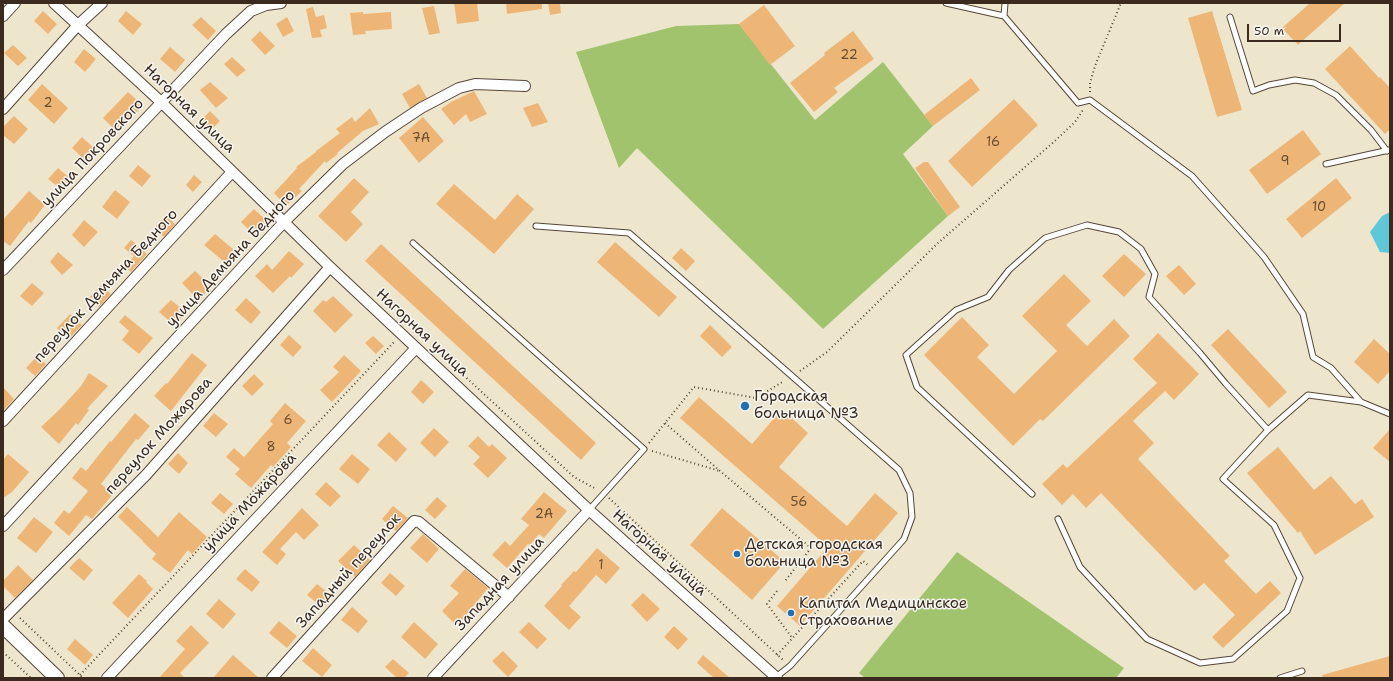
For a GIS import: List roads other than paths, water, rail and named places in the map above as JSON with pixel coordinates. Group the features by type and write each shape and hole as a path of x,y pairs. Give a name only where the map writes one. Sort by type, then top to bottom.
{"main road":[{"path":"3,626 58,678"}],"street":[{"path":"3,16 15,3"},
{"name":"Нагорная улица","path":"54,3 161,102 401,335 589,510 776,678"},
{"path":"3,109 78,26 102,3"},
{"name":"улица Покровского","path":"3,270 226,34 251,11 266,5 281,3"},
{"name":"улица Демьяна Бедного","path":"3,526 284,222 343,164 385,132 421,108 459,88 475,84 525,86"},
{"name":"переулок Демьяна Бедного","path":"3,421 232,172"},
{"name":"переулок Можарова","path":"3,619 146,475 330,267"},
{"name":"улица Можарова","path":"107,678 416,348"},
{"name":"Западная улица","path":"433,678 589,510"},
{"name":"Западный переулок","path":"272,678 414,521 419,522 509,597"}],"lane":[{"path":"946,3 1004,16 1078,103 1090,100 1192,176 1264,257 1303,314 1313,357 1331,368 1361,402"},
{"path":"1004,3 1004,16"},
{"path":"1230,18 1253,91 1269,85 1295,80 1314,83 1336,95 1389,150 1326,164"},
{"path":"1032,494 916,387 906,355 956,310 988,297 1009,270 1045,238 1087,225 1119,232 1141,249 1155,274 1149,297 1268,430"},
{"path":"536,226 629,233 899,470 910,493 912,517 904,539 876,572 790,666 776,678"},
{"path":"413,243 644,449 589,510"},
{"path":"1058,519 1080,567 1147,639 1200,663 1233,660 1287,611 1300,578 1274,525 1223,479 1268,430 1308,395 1361,402 1390,414"},
{"path":"1280,678 1302,671"}],"water":[{"path":"1390,212 1390,253 1380,252 1370,232 1382,216"}],"place":[{"name":"Городская больница №3","path":"745,406"},
{"name":"Детская городская больница №3","path":"737,554"},
{"name":"Капитал Медицинское Страхование","path":"791,613"}]}
